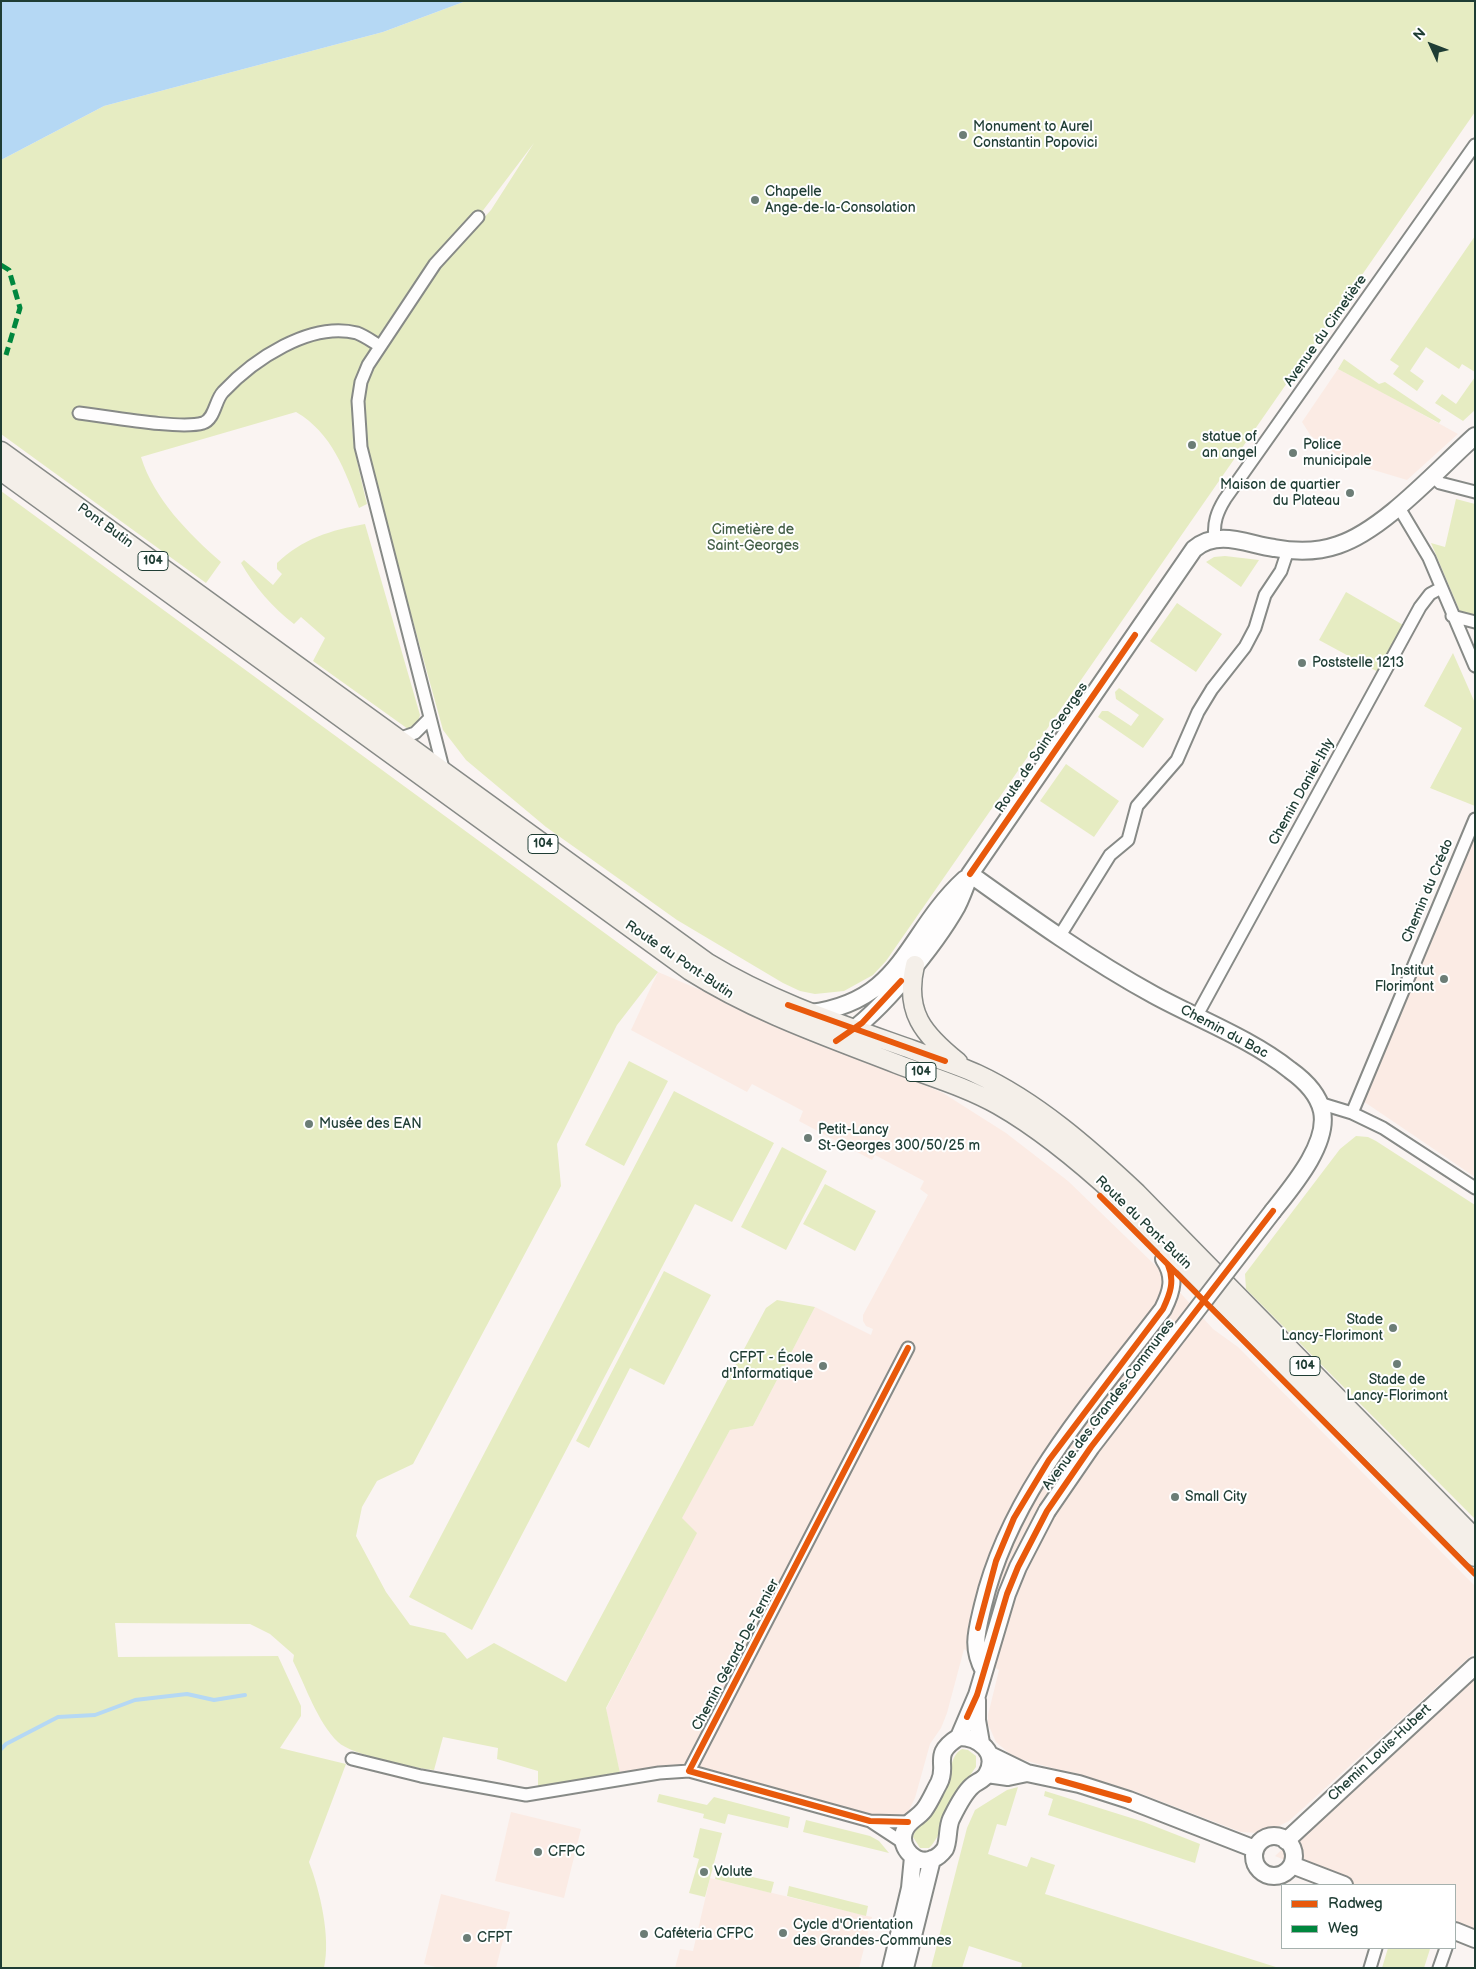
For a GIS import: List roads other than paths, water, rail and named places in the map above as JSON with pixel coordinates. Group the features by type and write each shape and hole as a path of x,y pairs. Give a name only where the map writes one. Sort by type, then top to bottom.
{"main road":[{"name":"Pont Butin","path":"1,451 301,678"},
{"name":"Pont Butin","path":"1,471 301,678"},
{"name":"Route du Pont-Butin","path":"301,678 398,739 701,958 762,993 810,1013 968,1070 992,1081 1040,1112 1113,1170 1475,1538"},
{"name":"Route du Pont-Butin","path":"301,678 690,971 765,1013 967,1090 998,1105 1061,1148 1105,1185 1475,1557"},
{"path":"915,966 911,997 918,1019 932,1040 968,1070"},
{"path":"967,1090 1060,1160 1164,1259"}],"street":[{"name":"Avenue du Cimetière","path":"1215,538 1213,527 1225,499 1475,145"},
{"path":"444,772 374,506 358,435 358,401 361,382 368,365 380,346 435,264 478,217"},
{"path":"78,413 183,425 203,423 211,415 223,392 261,359 282,347 323,334 343,332 359,334 380,346"},
{"path":"1215,538 1288,550 1326,548 1350,541 1374,527 1475,436"},
{"path":"1432,475 1440,483 1475,492"},
{"path":"1398,506 1429,558 1452,616 1475,666"},
{"name":"Route de Saint-Georges","path":"810,1013 849,1004 883,984 899,965 946,897 970,874 1189,556 1201,544 1215,538"},
{"path":"1059,937 1110,855 1128,840 1137,806 1177,760 1198,712 1212,689 1245,647 1255,628 1265,595 1280,571 1288,550"},
{"name":"Chemin Daniel-Ihly","path":"1196,1017 1420,608 1430,594 1441,588"},
{"path":"1452,616 1475,622"},
{"path":"398,739 415,733 430,718"},
{"name":"Chemin du Crédo","path":"1352,1113 1475,819"},
{"name":"Route de Saint-Georges","path":"836,1041 854,1029 915,966 957,906 970,874"},
{"name":"Chemin du Bac","path":"970,874 1059,937 1154,995 1280,1062 1308,1086 1319,1103"},
{"path":"1319,1103 1352,1113 1400,1138 1475,1188"},
{"name":"Avenue des Grandes-Communes","path":"908,1822 923,1812 941,1780 943,1753 959,1737 978,1695 1007,1594 1018,1567 1047,1512 1090,1447 1300,1176 1315,1148 1322,1121 1319,1103"},
{"name":"Avenue des Grandes-Communes","path":"984,1671 976,1648 978,1628 987,1587 1014,1518 1049,1460 1163,1309 1172,1286 1172,1276 1164,1259"},
{"name":"Chemin Gérard-De-Ternier","path":"689,1772 908,1348"},
{"name":"Chemin Louis-Hubert","path":"1286,1841 1475,1666"},
{"name":"Avenue des Grandes-Communes","path":"978,1695 977,1720 986,1749 987,1774"},
{"path":"959,1737 970,1737 986,1749 1027,1773 1091,1788 1129,1800 1255,1849"},
{"path":"352,1759 420,1776 526,1795 667,1772 689,1772 870,1822 908,1822 902,1842"},
{"path":"905,1968 932,1860 945,1849 950,1821 965,1794 987,1774 1008,1777 1027,1773"},
{"path":"870,1822 902,1842 913,1857 921,1860 932,1860"},
{"path":"1269,1837 1281,1838 1286,1841 1293,1852 1292,1865 1288,1870 1278,1876 1266,1875 1256,1867 1254,1861 1255,1849 1258,1843 1269,1837"},
{"path":"891,1968 910,1888 913,1857"},
{"path":"1292,1865 1341,1884"},
{"path":"1456,1931 1475,1939"},
{"path":"1370,1968 1376,1949"},
{"path":"1439,1968 1446,1949"}],"water":[{"path":"1,1 466,1 383,32 104,106 1,160"}],"waterway":[{"path":"1,1749 6,1744 58,1717 95,1715 135,1700 187,1694 214,1700 245,1695"}],"place":[{"name":"Monument to Aurel Constantin Popovici","path":"963,135"},
{"name":"Chapelle Ange-de-la-Consolation","path":"755,200"},
{"name":"statue of an angel","path":"1192,445"},
{"name":"Police municipale","path":"1293,453"},
{"name":"Maison de quartier du Plateau","path":"1350,493"},
{"name":"Poststelle 1213","path":"1302,663"},
{"name":"Institut Florimont","path":"1444,979"},
{"name":"Musée des EAN","path":"309,1124"},
{"name":"Petit-Lancy St-Georges 300/50/25 m","path":"808,1138"},
{"name":"Stade Lancy-Florimont","path":"1393,1328"},
{"name":"Stade de Lancy-Florimont","path":"1397,1364"},
{"name":"CFPT - École d'Informatique","path":"823,1366"},
{"name":"Small City","path":"1175,1497"},
{"name":"CFPC","path":"538,1852"},
{"name":"Volute","path":"704,1872"},
{"name":"Cycle d'Orientation des Grandes-Communes","path":"783,1933"},
{"name":"Caféteria CFPC","path":"644,1934"},
{"name":"CFPT","path":"467,1938"}],"park label":[{"name":"Cimetière de Saint-Georges","path":"753,538"}]}
